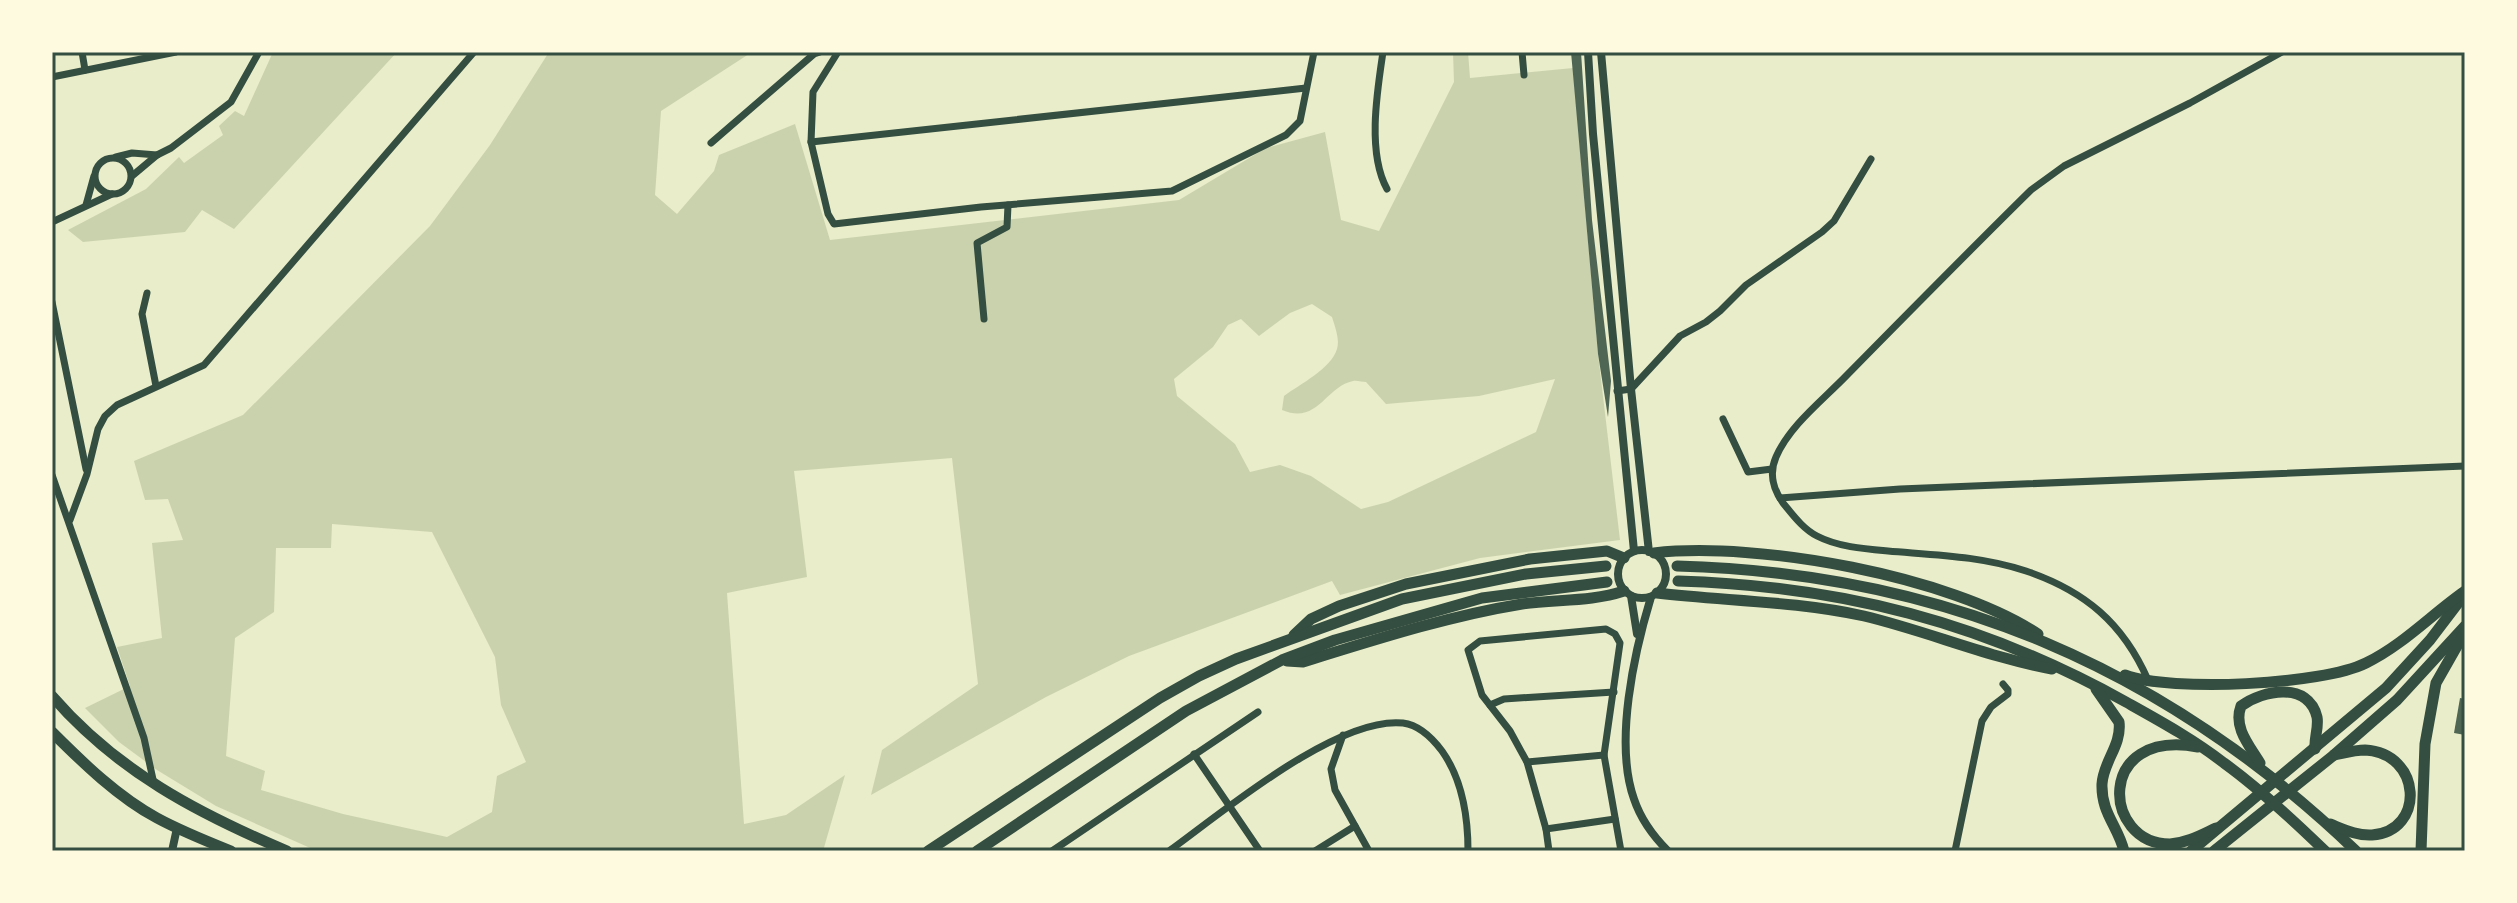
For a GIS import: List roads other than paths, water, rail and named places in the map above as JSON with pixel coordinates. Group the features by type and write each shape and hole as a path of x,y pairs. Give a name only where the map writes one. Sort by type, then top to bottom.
{"main road":[{"path":"1291,639 1311,619 1339,606 1406,584 1530,559 1607,551 1629,554"},
{"path":"1652,552 1711,551 1776,556 1913,582 1949,592 2018,620 2056,645"},
{"path":"928,851 1160,698 1199,676 1402,599 1526,574 1606,566"},
{"path":"1677,566 1767,570 1853,583 1932,601 2056,645 2174,708 2264,770 2356,851"},
{"path":"1678,581 1734,582 1879,605 1947,622 1995,639 2090,682 2176,730 2248,781 2325,851"},
{"path":"977,851 1186,711 1282,660 1348,636 1482,598 1607,582"},
{"path":"2096,664 2132,678 2208,684 2315,677 2347,671 2384,653 2465,593"},
{"path":"2191,851 2386,688 2430,640 2465,593"},
{"path":"1282,660 1303,662 1400,633 1521,604 1628,594"},
{"path":"1654,595 1773,602 1862,616 2017,663 2071,673"},
{"path":"2214,851 2397,700 2465,626"},
{"path":"2421,851 2425,744 2436,683 2465,632"},
{"path":"2090,682 2119,722 2117,742 2103,776 2102,788 2104,809 2124,851"},
{"path":"2264,770 2241,733 2238,722 2241,706 2254,697 2276,691 2302,697 2316,715 2315,749"},
{"path":"52,696 99,743 155,786 237,830 287,851"},
{"path":"52,732 84,763 155,817 231,851"},
{"path":"2204,748 2177,743 2159,745 2136,756 2121,778 2119,799 2129,822 2156,842 2186,841 2220,825"},
{"path":"2319,819 2347,831 2374,835 2399,821 2410,802 2408,777 2392,758 2363,750 2334,755"}],"street":[{"path":"82,52 85,70"},
{"path":"52,77 176,52"},
{"path":"52,222 126,190 132,176 157,155 171,148 231,102 259,52"},
{"path":"70,520 87,474 98,429 105,416 117,405 204,365 474,52"},
{"path":"711,143 820,52"},
{"path":"838,52 813,92 811,142 828,214 834,224 1172,191 1286,135 1300,121 1314,52"},
{"path":"1383,52 1377,93 1376,140 1378,174 1387,189"},
{"path":"1522,52 1524,75"},
{"path":"1588,52 1629,554"},
{"path":"1601,52 1631,389 1652,552 1666,572 1638,639 1627,725 1629,775 1633,797 1648,827 1668,851"},
{"path":"2148,680 2125,636 2087,602 2064,587 2000,564 1859,548 1828,540 1808,531 1780,498 1772,479 1772,469 1777,455 1809,413 2031,190 2064,166 2190,103 2282,52"},
{"path":"811,142 1306,88"},
{"path":"86,205 101,162 132,153 157,155"},
{"path":"114,157 127,163 132,176"},
{"path":"1617,391 1631,389 1680,336 1706,322 1746,285 1822,232 1834,221 1871,159"},
{"path":"95,175 100,188 112,194"},
{"path":"984,319 977,243 1007,227 1008,205"},
{"path":"147,293 142,314 156,386"},
{"path":"52,302 87,474"},
{"path":"1723,419 1748,472 1772,469"},
{"path":"1780,498 1900,489 2465,466"},
{"path":"52,475 144,738 155,786"},
{"path":"1638,639 1628,594 1618,578 1620,564 1629,554 1652,552"},
{"path":"1628,594 1644,599 1654,595"},
{"path":"1549,851 1527,762 1510,731 1482,695 1468,654 1471,646 1480,641 1606,629 1615,634 1620,643 1604,755 1621,851"},
{"path":"1955,851 1982,721 1991,707 2008,694 2003,684"},
{"path":"1490,705 1504,699 1630,685"},
{"path":"1052,851 1258,712"},
{"path":"1169,851 1324,743 1373,724 1406,723 1434,740 1454,770 1466,815 1468,851"},
{"path":"1343,735 1331,769 1335,790 1369,851"},
{"path":"1194,754 1260,851"},
{"path":"1527,762 1604,755"},
{"path":"1546,829 1615,819"},
{"path":"1315,851 1355,826"},
{"path":"172,851 177,828"}]}
